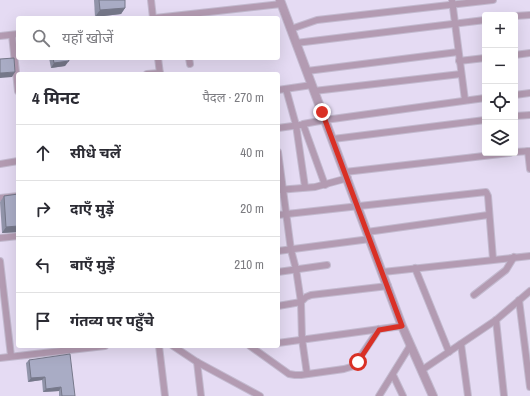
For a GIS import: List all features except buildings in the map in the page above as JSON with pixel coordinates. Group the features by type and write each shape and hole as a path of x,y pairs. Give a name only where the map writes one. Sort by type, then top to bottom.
{"street":[{"path":"151,0 154,16"},
{"path":"291,29 317,20 452,2 492,0"},
{"path":"184,16 280,2 333,139 402,326 433,396"},
{"path":"452,2 465,100"},
{"path":"518,16 530,15"},
{"path":"296,43 482,20"},
{"path":"0,36 15,34 16,52"},
{"path":"307,71 458,52"},
{"path":"518,55 530,53"},
{"path":"459,61 482,58"},
{"path":"16,60 17,72"},
{"path":"158,60 160,72"},
{"path":"280,90 461,74"},
{"path":"286,89 296,126 305,187"},
{"path":"518,95 530,93"},
{"path":"280,128 482,98"},
{"path":"518,116 530,115"},
{"path":"333,139 482,120"},
{"path":"303,124 325,185"},
{"path":"518,152 529,151 530,168"},
{"path":"281,189 325,185 346,175 488,156"},
{"path":"0,164 16,161"},
{"path":"280,177 291,250 296,269 301,302 302,339 307,374"},
{"path":"280,215 486,192 488,196 488,216 493,259"},
{"path":"0,198 16,196"},
{"path":"280,251 488,216"},
{"path":"0,238 16,236"},
{"path":"383,272 530,256"},
{"path":"474,295 506,270 514,257"},
{"path":"0,261 11,356"},
{"path":"280,272 327,265"},
{"path":"415,268 449,352"},
{"path":"280,306 301,302 306,297 311,295 388,286"},
{"path":"422,370 496,320 530,291"},
{"path":"520,300 530,387"},
{"path":"496,320 504,396"},
{"path":"280,343 402,326"},
{"path":"253,348 288,374 295,376 344,369 354,366 379,330"},
{"path":"461,344 468,396"},
{"path":"379,396 410,346"},
{"path":"0,358 42,349 63,348"},
{"path":"159,348 165,396"},
{"path":"176,348 198,362 258,395"},
{"path":"198,362 201,396"},
{"path":"393,375 403,396"}],"route":[{"path":"322,112 402,326 379,330 358,362"}]}
